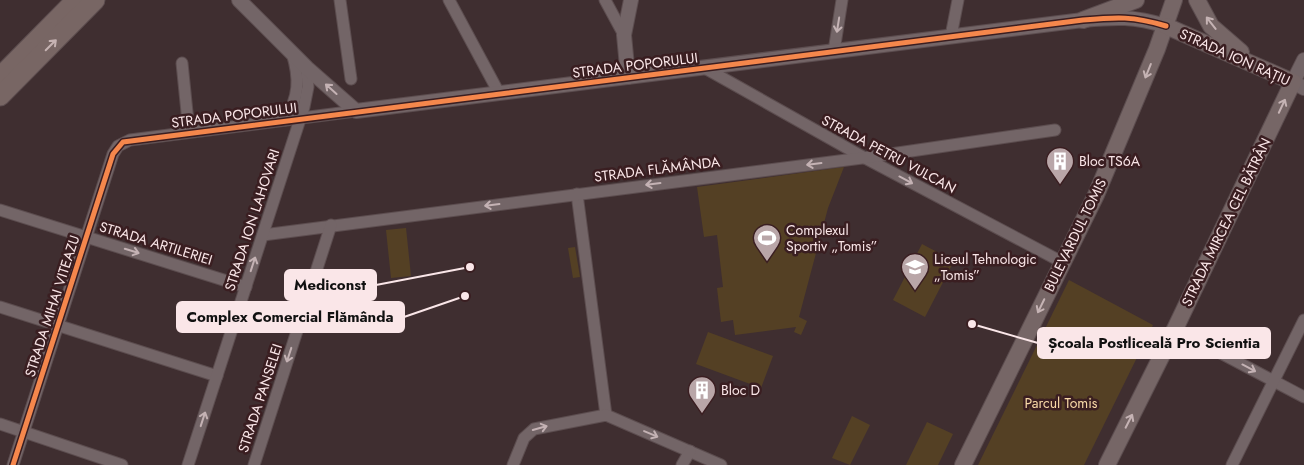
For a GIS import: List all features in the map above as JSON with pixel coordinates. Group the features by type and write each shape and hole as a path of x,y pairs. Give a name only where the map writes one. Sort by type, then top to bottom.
{"main road":[{"path":"3,74 76,0"},
{"path":"0,96 95,0"},
{"path":"1083,20 1136,0"},
{"name":"BULEVARDUL TOMIS","path":"963,465 1096,195 1166,26 1174,0"},
{"path":"1197,0 1211,26 1256,65"},
{"name":"STRADA ION RAȚIU","path":"1166,26 1299,85"},
{"name":"STRADA MIRCEA CEL BĂTRÂN","path":"1107,465 1299,85"}],"street":[{"path":"239,0 307,68 356,111"},
{"path":"340,0 351,79"},
{"path":"449,0 499,93"},
{"path":"605,0 624,35"},
{"path":"628,77 624,35 630,0"},
{"path":"834,51 842,0"},
{"path":"952,36 958,0"},
{"name":"STRADA POPORULUI","path":"113,154 118,146 130,140 1083,20 1123,16 1141,18 1166,26"},
{"path":"284,120 297,96 297,69 291,52"},
{"name":"STRADA MIRCEA CEL BĂTRÂN","path":"1299,85 1304,60"},
{"path":"182,62 189,132"},
{"name":"STRADA PETRU VULCAN","path":"703,67 863,157 1062,262"},
{"name":"STRADA ION LAHOVARI","path":"188,465 300,118 308,87 307,68"},
{"name":"STRADA FLĂMÂNDA","path":"263,235 863,157 1055,130"},
{"name":"STRADA MIHAI VITEAZU","path":"13,465 113,154"},
{"path":"577,194 606,415"},
{"name":"STRADA ARTILERIEI","path":"0,210 246,287"},
{"name":"STRADA PANSELEI","path":"254,465 331,225"},
{"path":"0,306 57,326 217,376"},
{"path":"1232,465 1304,320"},
{"path":"1175,329 1304,397"},
{"path":"513,465 524,438 534,429 606,415 722,465"},
{"path":"0,424 122,465"},
{"path":"682,465 690,451"}],"green space":[{"name":"Complexul Sportiv „Tomis”","path":"844,167 828,208 799,317 807,321 801,335 794,332 796,327 735,335 733,320 721,322 717,288 723,287 717,235 704,237 697,187"},
{"path":"406,228 411,276 391,278 386,230"},
{"path":"922,244 954,261 925,317 893,300"},
{"path":"575,247 580,277 573,278 568,248"},
{"name":"Parcul Tomis","path":"1069,280 1153,325 1084,465 978,465"},
{"path":"708,332 773,356 761,388 696,364"},
{"path":"852,416 870,425 850,465 832,458"},
{"path":"927,422 953,434 938,465 906,465"}],"cycle path":[{"path":"13,465 113,154 123,142 1083,20 1125,18 1144,20 1166,26"}],"place":[{"name":"Bloc TS6A","path":"1060,185"},
{"name":"Complexul Sportiv „Tomis”","path":"767,262"},
{"name":"Mediconst","path":"470,267"},
{"name":"Liceul Tehnologic „Tomis”","path":"915,291"},
{"name":"Complex Comercial Flămânda","path":"465,296"},
{"name":"Școala Postliceală Pro Scientia","path":"972,324"},
{"name":"Bloc D","path":"702,414"}]}
